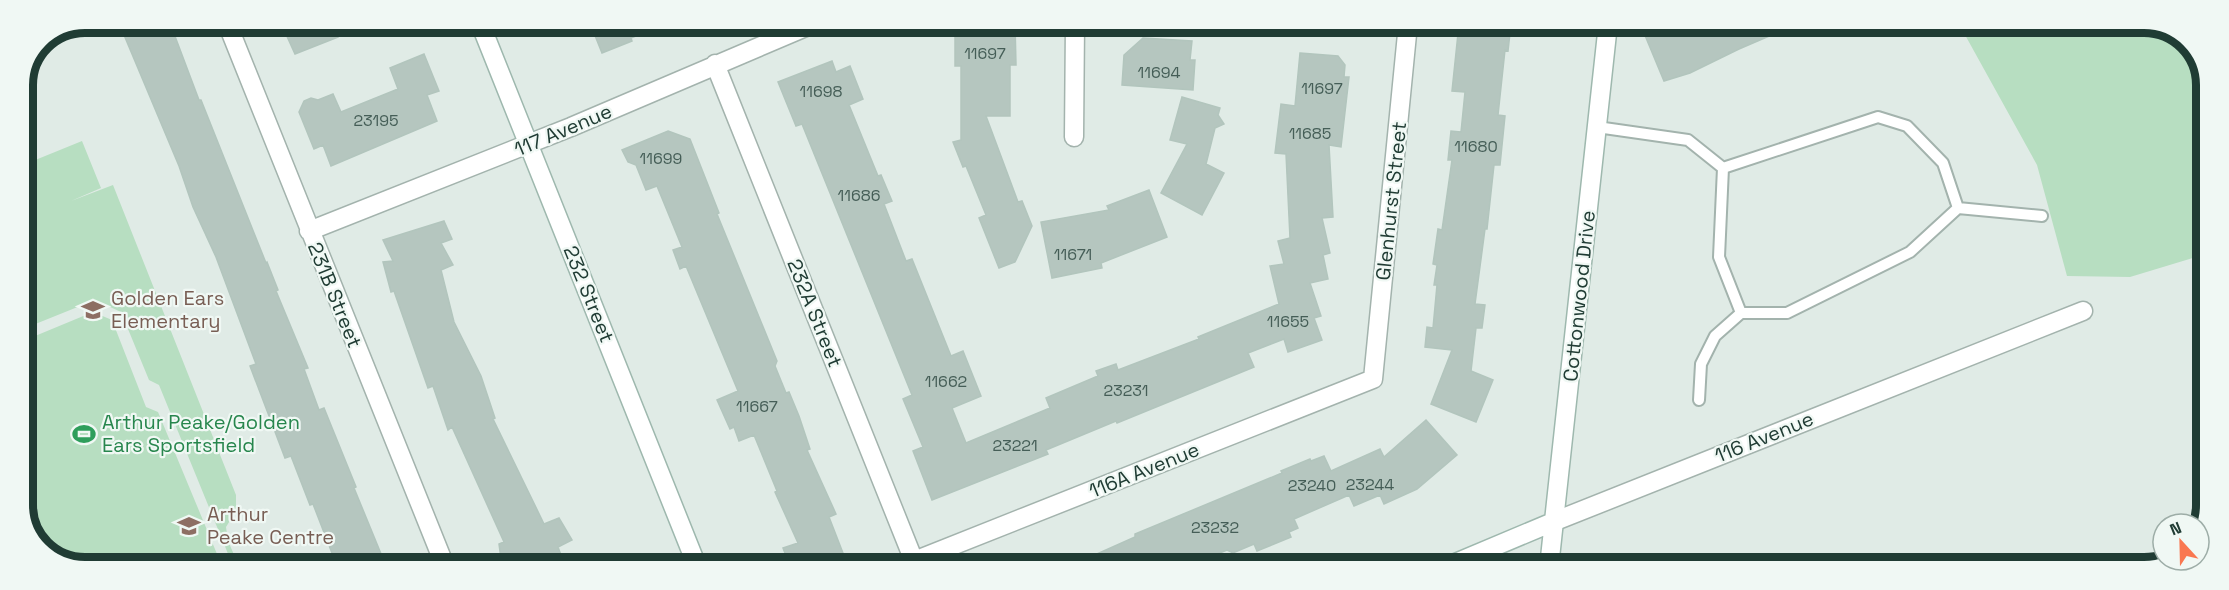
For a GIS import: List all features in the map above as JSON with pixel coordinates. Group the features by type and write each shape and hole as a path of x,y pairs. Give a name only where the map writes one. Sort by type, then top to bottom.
{"street":[{"name":"231B Street","path":"231,33 441,557"},
{"name":"232 Street","path":"484,33 693,557"},
{"name":"117 Avenue","path":"309,231 529,144 791,33"},
{"path":"1074,137 1075,33"},
{"name":"Glenhurst Street","path":"1373,379 1407,33"},
{"name":"Cottonwood Drive","path":"1550,557 1607,33"},
{"name":"232A Street","path":"715,64 912,557"},
{"name":"116 Avenue","path":"1470,557 2083,310"},
{"name":"116A Avenue","path":"924,557 1373,379"}],"lane":[{"path":"1723,168 1878,117 1907,126 1943,163 1958,208"},
{"path":"1597,128 1688,140 1723,168"},
{"path":"1723,168 1719,257 1741,313"},
{"path":"1699,400 1701,364 1715,336 1741,313 1787,313 1910,252 1958,208 2042,216"}],"green space":[{"path":"1964,33 2154,34 2170,40 2187,56 2196,82 2196,257 2130,277 2067,276 2037,165"},
{"path":"82,141 101,188 71,201 113,185 236,495 236,511 226,527 228,541 235,557 229,557 159,385 149,380 121,312 95,300 33,325 33,161"},
{"name":"Arthur Peake/Golden Ears Sportsfield","path":"93,312 112,320 146,407 158,412 218,557 75,556 59,550 46,539 37,525 33,508 33,337"}],"building":[{"path":"123,33 174,33 278,290 276,291 308,368 304,369 319,410 324,408 382,557 334,557 291,456 285,458 250,366 256,364 216,257 193,207 179,166"},
{"path":"286,33 336,33 338,37 295,54"},
{"path":"594,33 643,33 631,38 632,41 602,53"},
{"path":"955,33 1015,33 1016,65 1010,65 1010,116 986,116 1018,202 1022,201 1032,226 1015,262 999,268 979,218 986,215 966,166 963,167 953,142 961,140 961,66 955,66"},
{"path":"1458,33 1510,33 1508,51 1505,50 1498,115 1505,116 1500,165 1494,165 1475,304 1485,305 1482,328 1476,328 1471,371 1493,380 1476,422 1431,404 1452,350 1425,347 1427,327 1433,328 1437,265 1433,264 1438,229 1442,230 1452,160 1448,160 1451,131 1461,132 1465,92 1452,91"},
{"path":"1644,33 1776,33 1690,73 1664,81"},
{"path":"1143,38 1192,41 1190,60 1195,60 1193,90 1122,85 1124,55"},
{"path":"1300,53 1338,56 1345,65 1344,77 1349,77 1341,147 1329,145 1333,217 1322,218 1330,253 1323,255 1328,279 1310,283 1321,316 1314,318 1322,340 1288,352 1284,339 1248,353 1254,367 1117,423 1116,421 1046,450 1048,454 932,500 913,451 923,447 903,399 912,395 802,124 796,126 778,82 832,61 836,72 850,66 863,99 849,105 878,176 881,175 892,201 884,204 906,261 912,259 951,356 963,351 981,396 952,408 966,443 1050,408 1046,398 1098,376 1096,371 1116,364 1118,370 1199,339 1198,337 1279,304 1270,266 1284,264 1278,241 1290,238 1286,154 1275,153 1281,104 1295,106"},
{"path":"424,54 439,91 427,95 437,121 331,166 323,145 314,149 299,112 304,101 311,98 318,100 333,94 341,112 398,89 390,68"},
{"path":"1182,97 1220,108 1218,115 1224,124 1215,128 1206,164 1224,173 1202,215 1161,193 1187,144 1170,140"},
{"path":"668,131 690,139 719,213 717,214 777,361 775,366 799,416 810,449 807,450 836,514 829,517 845,557 786,557 783,548 798,543 775,492 777,491 754,435 739,441 734,427 730,429 717,400 738,391 686,266 680,269 673,250 682,247 657,186 646,190 636,165 628,162 622,150"},
{"path":"1149,190 1167,237 1101,263 1102,268 1052,278 1041,222 1109,210 1107,206"},
{"path":"444,221 452,239 441,243 453,265 441,270 454,322 481,376 495,418 493,419 544,524 559,518 572,540 558,547 562,557 501,557 499,544 504,542 452,427 448,430 433,386 428,388 394,291 391,292 383,262 393,261 383,240"},
{"path":"1426,420 1457,455 1417,489 1384,504 1380,495 1354,506 1349,495 1294,519 1298,528 1289,532 1291,537 1257,551 1254,544 1233,553 1227,550 1210,557 1090,557 1135,537 1135,534 1282,473 1281,471 1310,459 1311,461 1324,456 1331,471 1380,449 1384,457"}],"place":[{"name":"Golden Ears Elementary","path":"93,310"},
{"name":"Arthur Peake/Golden Ears Sportsfield","path":"84,434"},
{"name":"Arthur Peake Centre","path":"189,526"}]}
